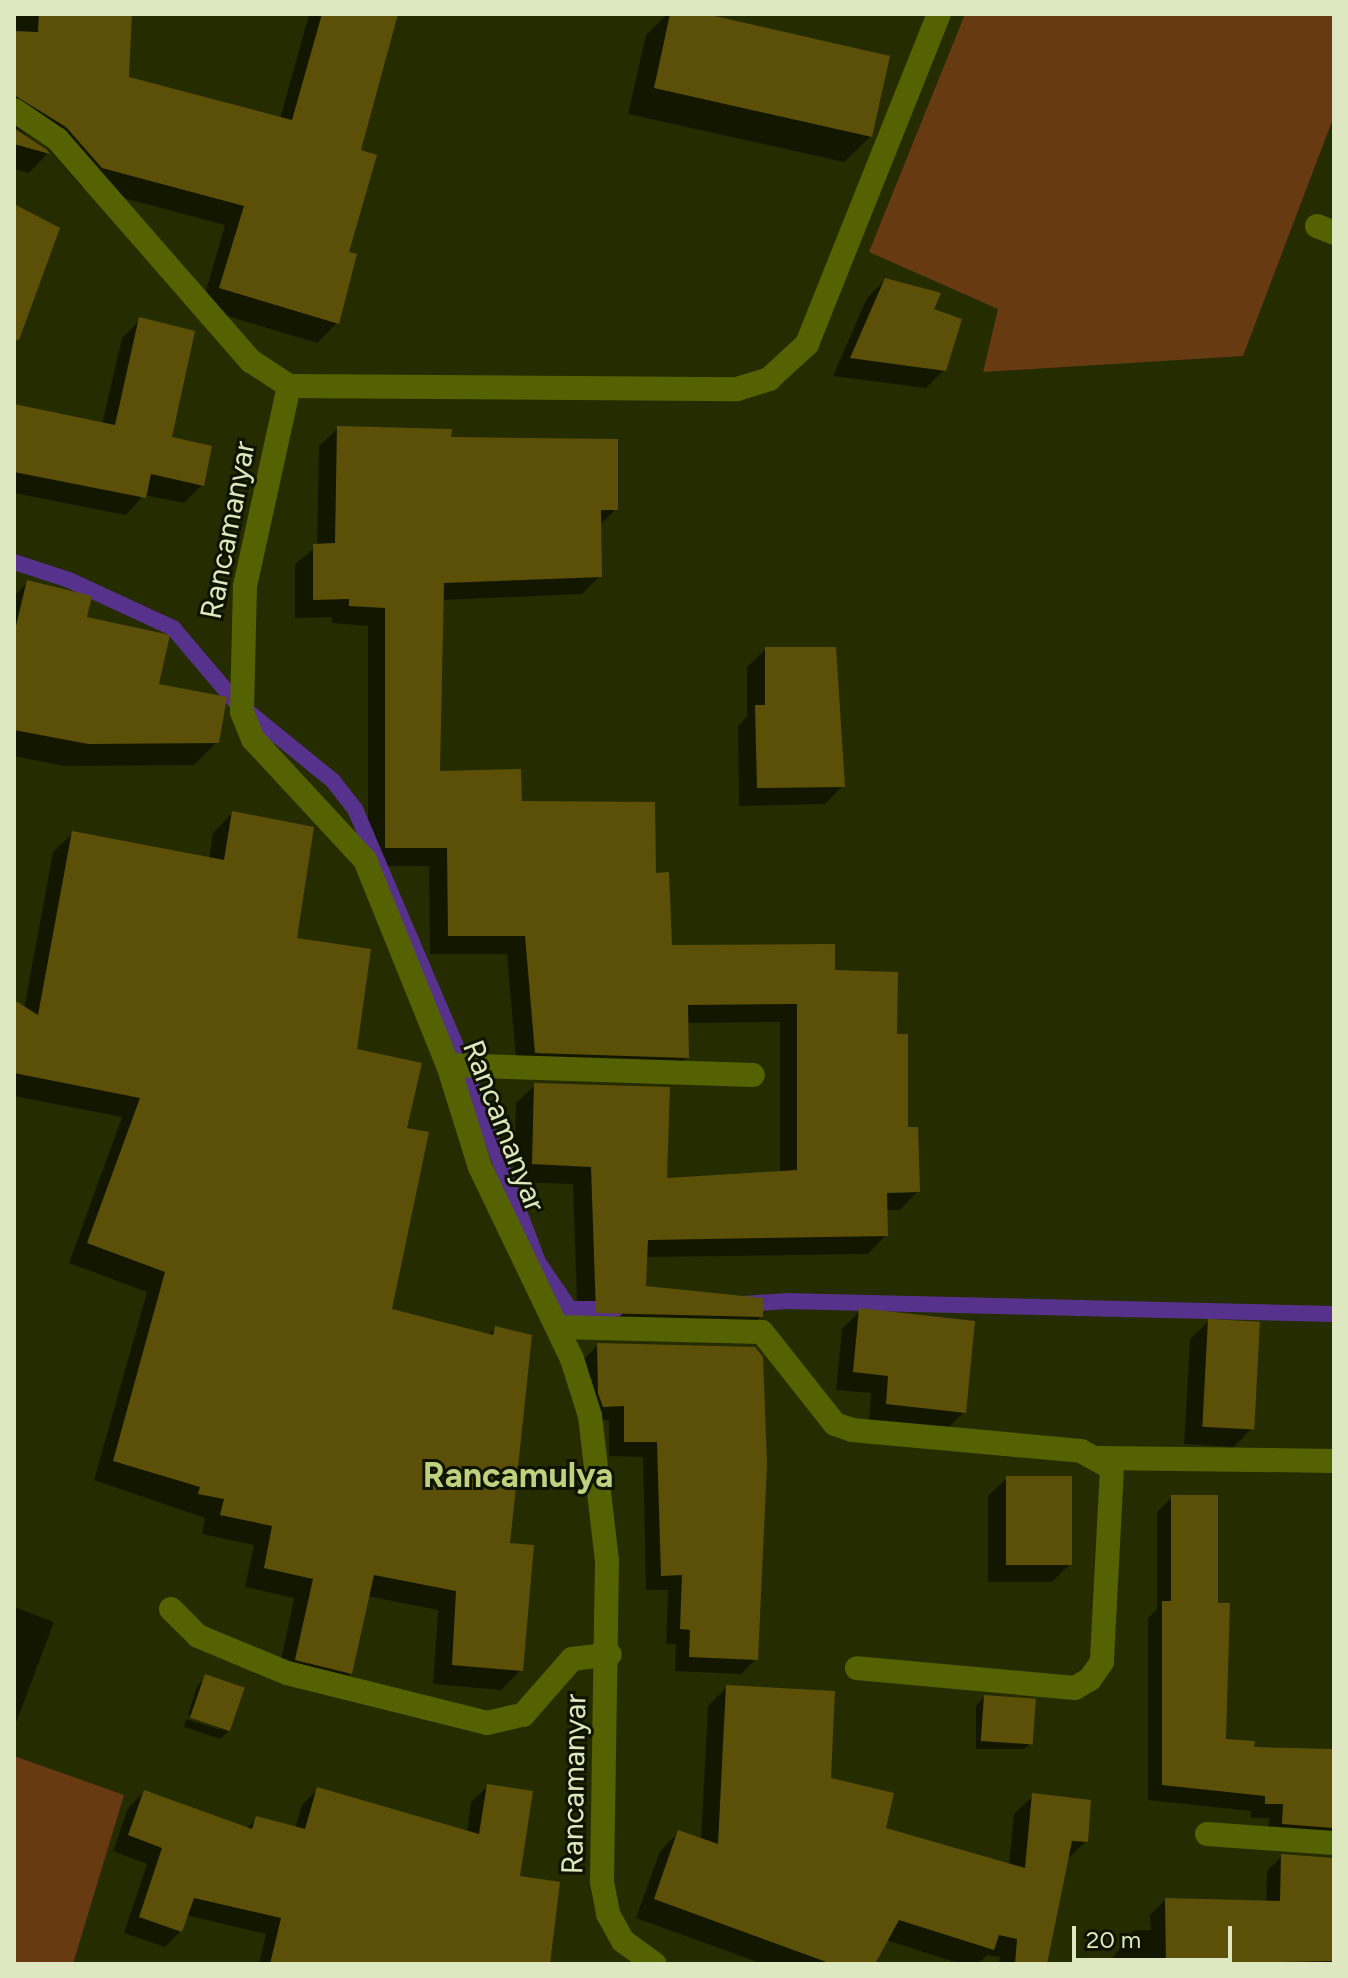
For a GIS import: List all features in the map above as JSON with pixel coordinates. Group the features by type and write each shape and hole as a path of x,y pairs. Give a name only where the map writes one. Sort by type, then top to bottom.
{"street":[{"path":"14,110 57,139 251,361 289,386 737,389 769,379 807,344 939,14"},
{"name":"Rancamanyar","path":"289,386 245,586 242,712 253,739 365,860 448,1065 480,1167 557,1327 590,1416 606,1545 610,1654 603,1781 605,1831 602,1882 608,1914 623,1941 655,1964"},
{"path":"448,1065 753,1075"},
{"path":"557,1327 762,1332 835,1424 852,1430 1081,1451 1112,1468 1102,1662 1090,1679 1075,1688 857,1668"},
{"path":"1098,1458 1334,1461"},
{"path":"171,1609 198,1636 287,1673 487,1723 523,1715 572,1659 610,1654"},
{"path":"1207,1834 1334,1843"}],"shaded area":[{"path":"965,14 1334,14 1334,116 1243,356 983,372 998,309 869,252"},
{"path":"14,1756 124,1795 73,1964 14,1964"}],"building":[{"path":"39,14 132,14 129,77 292,120 322,14 398,14 361,150 377,155 349,252 357,254 339,324 219,288 244,206 102,168 66,127 14,95 14,31 38,32"},
{"path":"670,14 706,14 890,56 872,137 654,88"},
{"path":"14,128 47,150 50,154 14,144"},
{"path":"14,204 60,228 19,340 14,340"},
{"path":"885,278 941,293 934,309 962,319 946,371 850,358"},
{"path":"139,317 195,331 172,437 212,446 204,486 151,474 146,498 14,472 14,404 115,425"},
{"path":"337,426 452,429 451,437 618,439 618,510 601,510 602,577 444,583 440,771 521,769 522,801 655,802 656,873 669,872 672,945 835,944 835,970 898,972 897,1034 908,1034 908,1127 918,1127 920,1192 887,1193 888,1236 648,1240 646,1286 763,1298 763,1317 596,1313 591,1167 532,1164 534,1083 670,1087 667,1178 797,1170 797,1004 688,1005 689,1058 535,1053 525,936 448,936 447,848 385,848 385,608 349,606 349,599 313,600 313,544 335,543"},
{"path":"27,580 92,596 87,617 170,635 159,684 227,697 219,743 88,744 14,730 14,634"},
{"path":"765,647 836,647 845,787 757,788 755,705 765,705"},
{"path":"232,811 314,827 297,938 371,949 357,1049 422,1063 407,1128 429,1132 392,1309 493,1335 495,1326 532,1335 510,1543 534,1545 523,1671 452,1665 456,1591 374,1575 352,1674 295,1660 313,1579 264,1568 272,1526 220,1515 224,1499 198,1494 200,1487 113,1461 165,1272 87,1243 140,1098 14,1073 14,1000 38,1015 72,831 224,860"},
{"path":"859,1308 975,1321 966,1413 886,1404 888,1376 853,1372"},
{"path":"1208,1319 1260,1322 1254,1430 1202,1427"},
{"path":"597,1343 755,1347 763,1357 767,1464 758,1660 689,1657 690,1630 680,1629 682,1575 661,1576 657,1442 624,1442 624,1406 603,1407 598,1393"},
{"path":"1006,1476 1072,1476 1072,1565 1006,1565"},
{"path":"1171,1495 1218,1495 1218,1603 1230,1603 1226,1739 1255,1741 1254,1747 1334,1749 1334,1828 1282,1824 1283,1804 1265,1804 1265,1796 1162,1785 1162,1601 1171,1601"},
{"path":"205,1674 245,1688 230,1731 190,1717"},
{"path":"726,1685 835,1691 831,1778 894,1793 886,1828 1025,1868 1032,1793 1091,1800 1088,1842 1072,1841 1047,1964 1015,1964 1017,1939 999,1935 994,1950 899,1920 875,1964 832,1964 654,1899 678,1830 718,1844"},
{"path":"984,1695 1036,1699 1033,1745 981,1741"},
{"path":"487,1784 533,1791 520,1876 560,1882 550,1964 270,1964 281,1918 194,1898 182,1932 139,1917 162,1848 128,1835 144,1790 252,1829 256,1816 305,1829 317,1787 479,1834"},
{"path":"1281,1854 1334,1858 1334,1961 1166,1964 1165,1898 1280,1901"}],"waterway":[{"path":"14,562 69,580 173,628 235,701 333,781 355,809 459,1053 538,1262 570,1309 616,1309"},
{"path":"743,1304 786,1301 1334,1314"}],"district":[{"name":"Rancamulya","path":"518,1476"}]}
